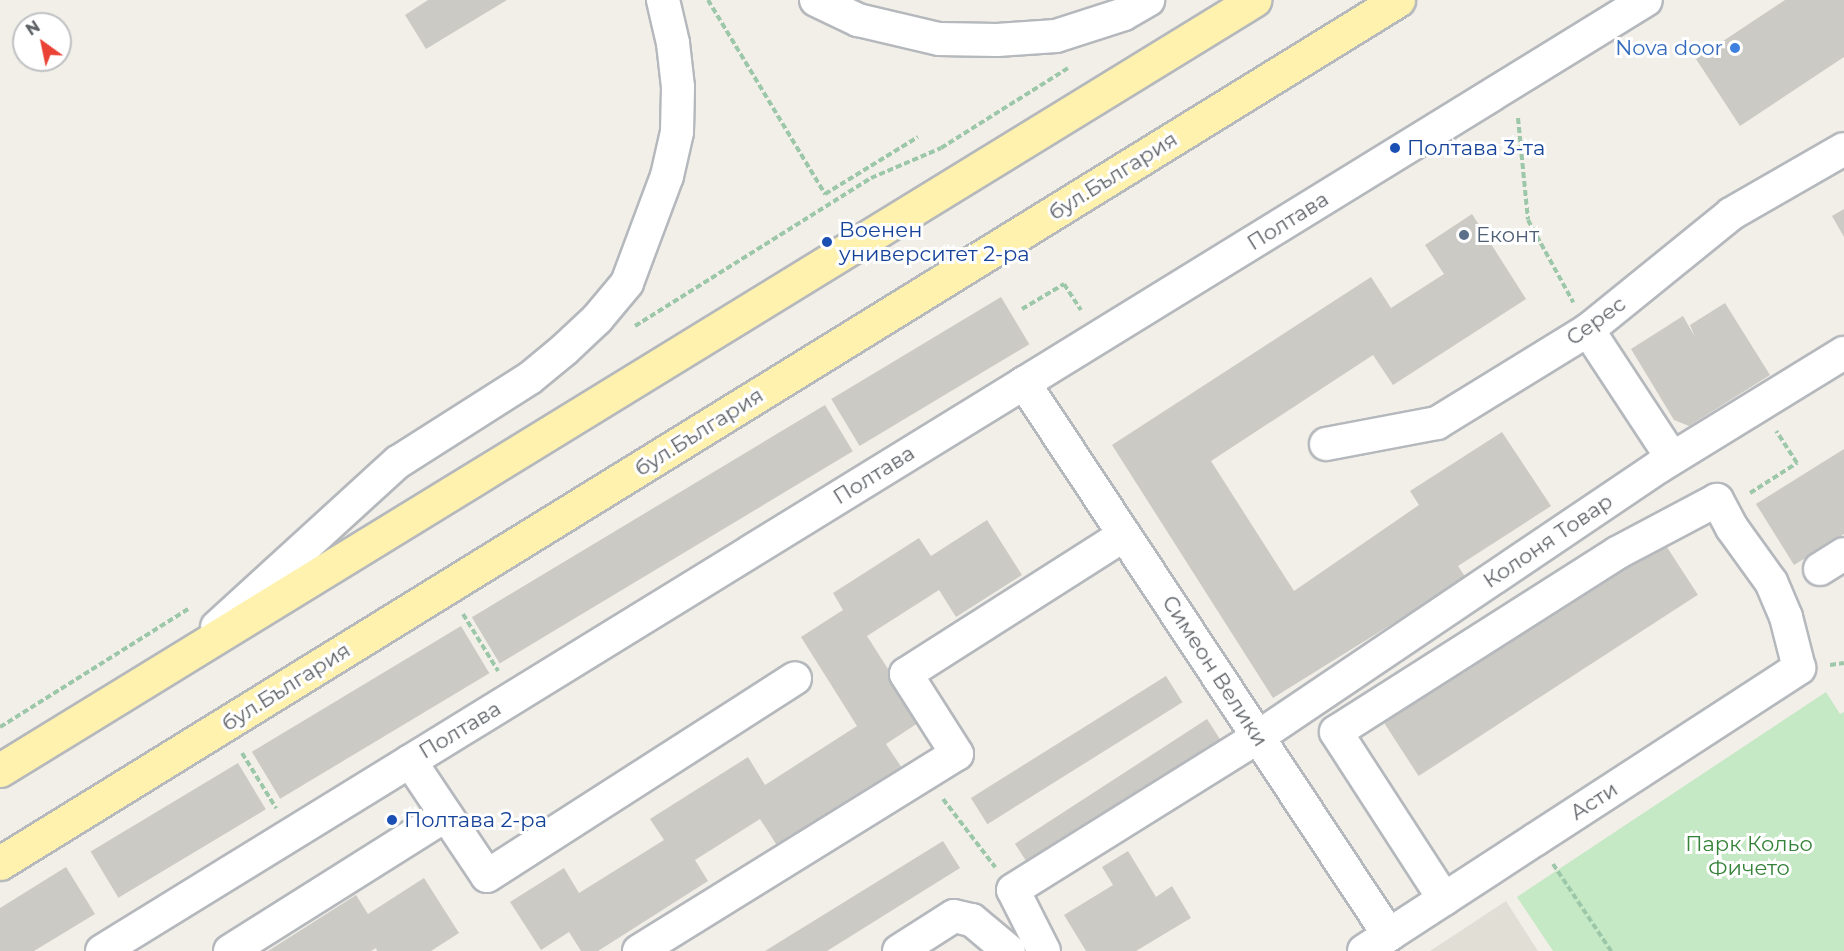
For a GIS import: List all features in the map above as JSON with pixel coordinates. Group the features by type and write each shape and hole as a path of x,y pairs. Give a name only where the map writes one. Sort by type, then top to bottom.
{"main road":[{"path":"0,770 1254,0"},
{"name":"бул.България","path":"0,863 1398,0"}],"street":[{"path":"188,653 398,462 530,378 597,319 627,283 667,176 677,132 678,87 673,43 663,0"},
{"path":"816,0 858,20 939,39 997,39 1056,36 1124,14 1148,0"},
{"name":"Полтава","path":"102,951 1646,0"},
{"name":"Серес","path":"1326,444 1437,423 1587,330 1731,214 1784,181 1844,149"},
{"path":"1587,330 1672,458"},
{"name":"Колоня Товар","path":"1013,890 1258,737 1672,458 1844,353"},
{"name":"Симеон Велики","path":"1024,383 1258,737 1377,943"},
{"name":"Асти","path":"1377,943 1799,668 1786,617 1771,582 1732,528 1717,500 1617,553 1336,732 1444,899"},
{"path":"639,951 957,754 906,674 1124,535"},
{"path":"410,761 487,876 795,678"},
{"path":"230,951 446,814"},
{"path":"1013,890 1044,951"},
{"path":"899,951 954,916 972,920 1009,951"}],"path":[{"path":"708,0 825,194 918,137"},
{"path":"1519,78 1517,128 1528,220 1587,330"},
{"path":"1022,309 1064,284 1098,338"},
{"path":"1759,405 1797,463 1765,484"},
{"path":"447,587 514,698"},
{"path":"225,724 292,834"},
{"path":"924,775 1013,890"},
{"path":"1536,839 1611,951"}],"shaded area":[{"path":"1506,901 1538,951 1430,951"}],"green space":[{"name":"Парк Кольо Фичето","path":"1826,692 1840,714 1844,712 1844,951 1553,951 1517,897"}],"building":[{"path":"428,0 507,0 426,49 405,15"},
{"path":"1785,0 1844,0 1844,57 1740,126 1696,59"},
{"path":"1844,209 1844,237 1832,216"},
{"path":"1472,214 1526,299 1393,385 1373,355 1211,461 1294,591 1419,505 1410,491 1502,432 1551,506 1458,566 1466,578 1273,698 1112,445 1371,277 1391,308 1444,274 1425,245"},
{"path":"1001,297 1029,344 860,446 831,399"},
{"path":"1725,303 1770,375 1689,426 1674,420 1631,349 1683,316 1695,337 1690,325"},
{"path":"825,405 853,451 500,663 472,617"},
{"path":"1844,449 1844,534 1794,565 1756,504"},
{"path":"987,520 1022,575 956,617 939,590 867,636 921,721 886,744 902,768 778,847 760,819 695,860 708,881 598,951 581,951 569,932 541,950 510,902 564,868 579,893 664,840 650,819 748,757 765,785 857,726 801,637 843,610 833,593 919,538 931,556"},
{"path":"1663,541 1698,595 1419,776 1384,722"},
{"path":"461,626 489,673 280,799 252,752"},
{"path":"1166,676 1182,702 987,824 971,798"},
{"path":"1207,719 1223,744 1031,869 1015,844"},
{"path":"238,763 266,809 118,898 91,852"},
{"path":"943,841 960,868 827,951 765,951"},
{"path":"1128,851 1156,897 1172,886 1191,918 1136,951 1086,951 1064,915 1113,885 1102,867"},
{"path":"66,867 95,914 34,951 0,951 0,908"},
{"path":"424,878 459,933 431,951 377,951 376,948 371,951 268,951 356,895 368,914"}],"place":[{"name":"Nova door","path":"1735,48"},
{"name":"Полтава 3-та","path":"1395,148"},
{"name":"Еконт","path":"1464,235"},
{"name":"Военен университет 2-ра","path":"827,242"},
{"name":"Полтава 2-ра","path":"392,820"}]}
